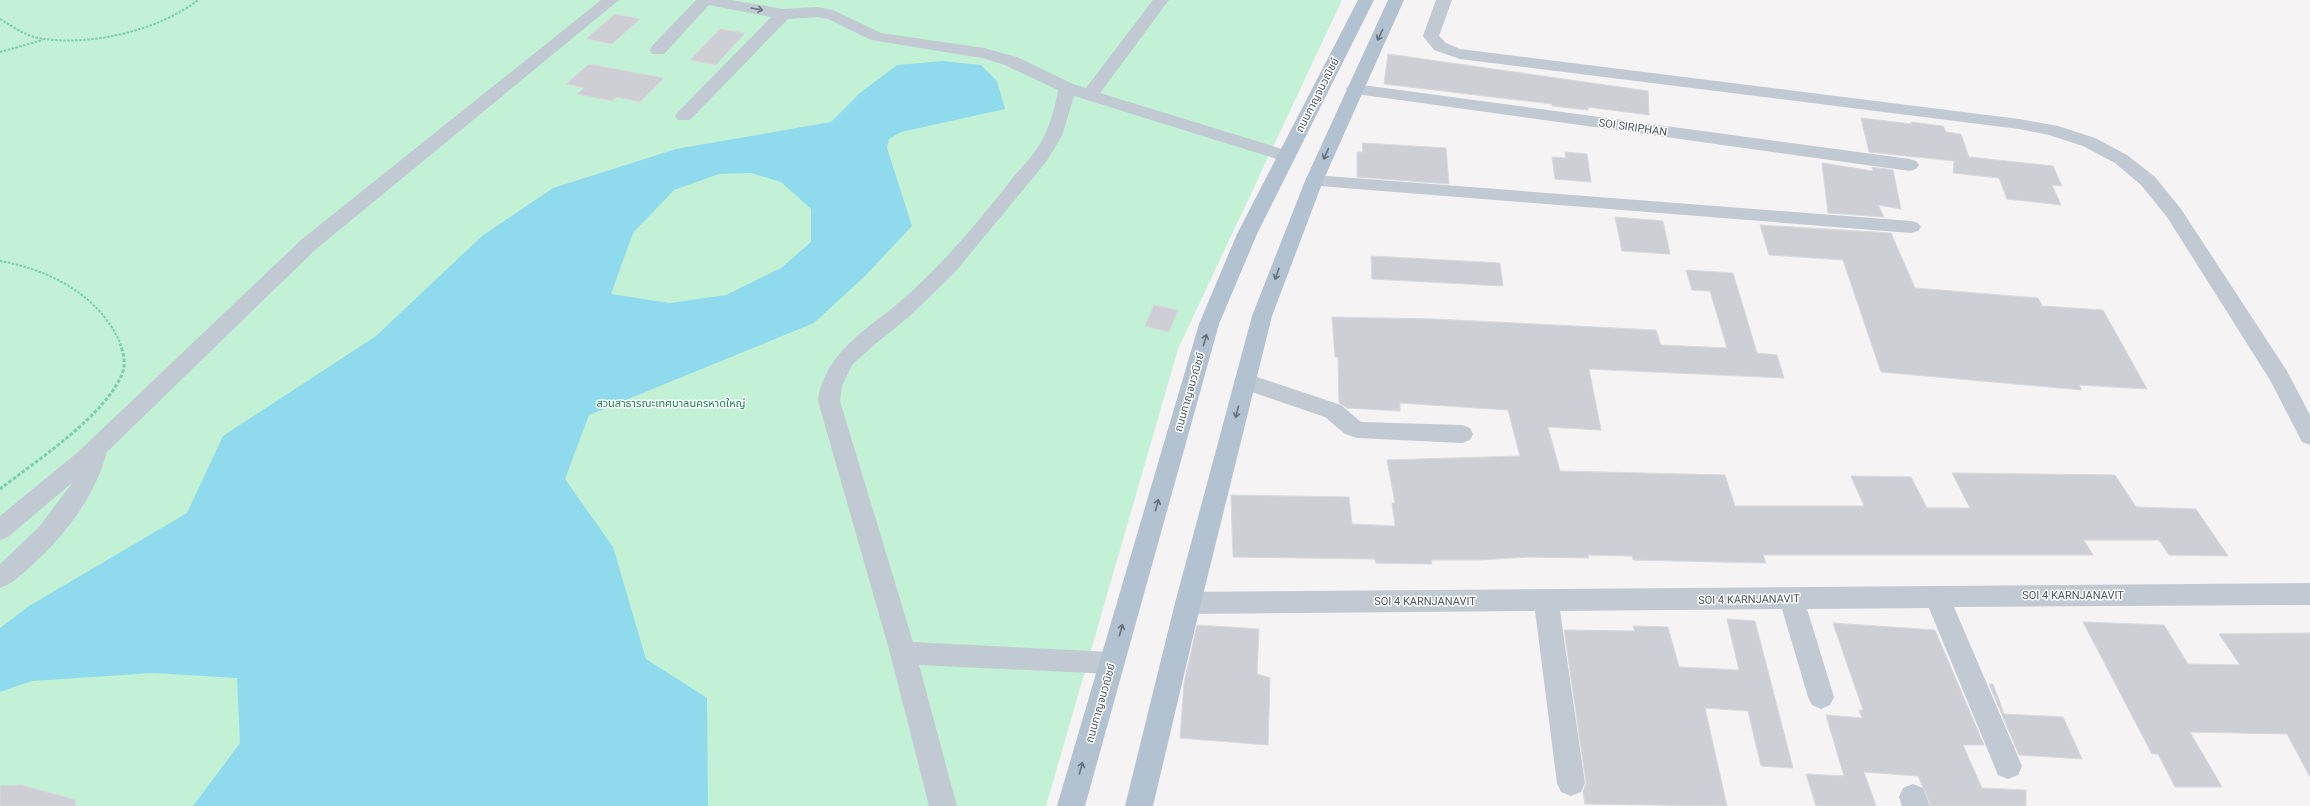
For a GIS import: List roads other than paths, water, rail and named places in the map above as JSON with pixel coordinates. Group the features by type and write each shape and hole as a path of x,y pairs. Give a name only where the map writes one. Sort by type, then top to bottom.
{"main road":[{"name":"ถนนกาญจนวณิชย์","path":"1071,806 1209,324 1227,277 1286,156 1366,0"},
{"path":"1139,806 1188,603 1245,381 1270,295 1314,181 1396,0"}],"street":[{"path":"658,50 705,0 783,14 813,6 877,37 970,51 998,57 1067,88 1286,156"},
{"path":"1090,95 1161,0"},
{"path":"1444,0 1431,30 1431,36 1434,42 1450,52 2019,124 2052,130 2097,146 2135,170 2148,181 2170,207 2279,377 2310,436"},
{"path":"0,530 86,458 308,244 501,87 612,1"},
{"path":"684,116 783,14"},
{"path":"942,806 903,653 829,401 829,388 834,374 857,347 903,311 919,296 961,254 1007,200 1049,144 1060,120 1067,88"},
{"name":"SOI SIRIPHAN","path":"1355,90 1910,165"},
{"path":"1314,181 1910,227"},
{"path":"1245,381 1333,411 1342,417 1348,426 1357,430 1462,434"},
{"path":"0,578 22,561 58,521 85,481 98,445"},
{"name":"SOI 4 KARNJANAVIT","path":"1188,603 2310,594"},
{"path":"1937,596 2008,766"},
{"path":"1791,598 1821,697"},
{"path":"1546,600 1571,783"},
{"path":"903,653 1111,663"}],"water":[{"path":"943,61 981,65 997,81 1005,109 901,132 889,139 887,148 912,226 866,275 814,323 589,415 565,479 613,547 646,659 707,698 708,806 193,806 240,743 237,678 153,673 32,681 0,692 0,628 29,606 187,513 223,436 376,336 482,236 553,188 676,149 831,122 860,93 897,65","holes":["751,173 781,182 811,209 811,242 781,268 726,295 670,303 611,294 633,233 674,190 719,174"]}],"park label":[{"name":"สวนสาธารณะเทศบาลนครหาดใหญ่","path":"671,403"}]}
